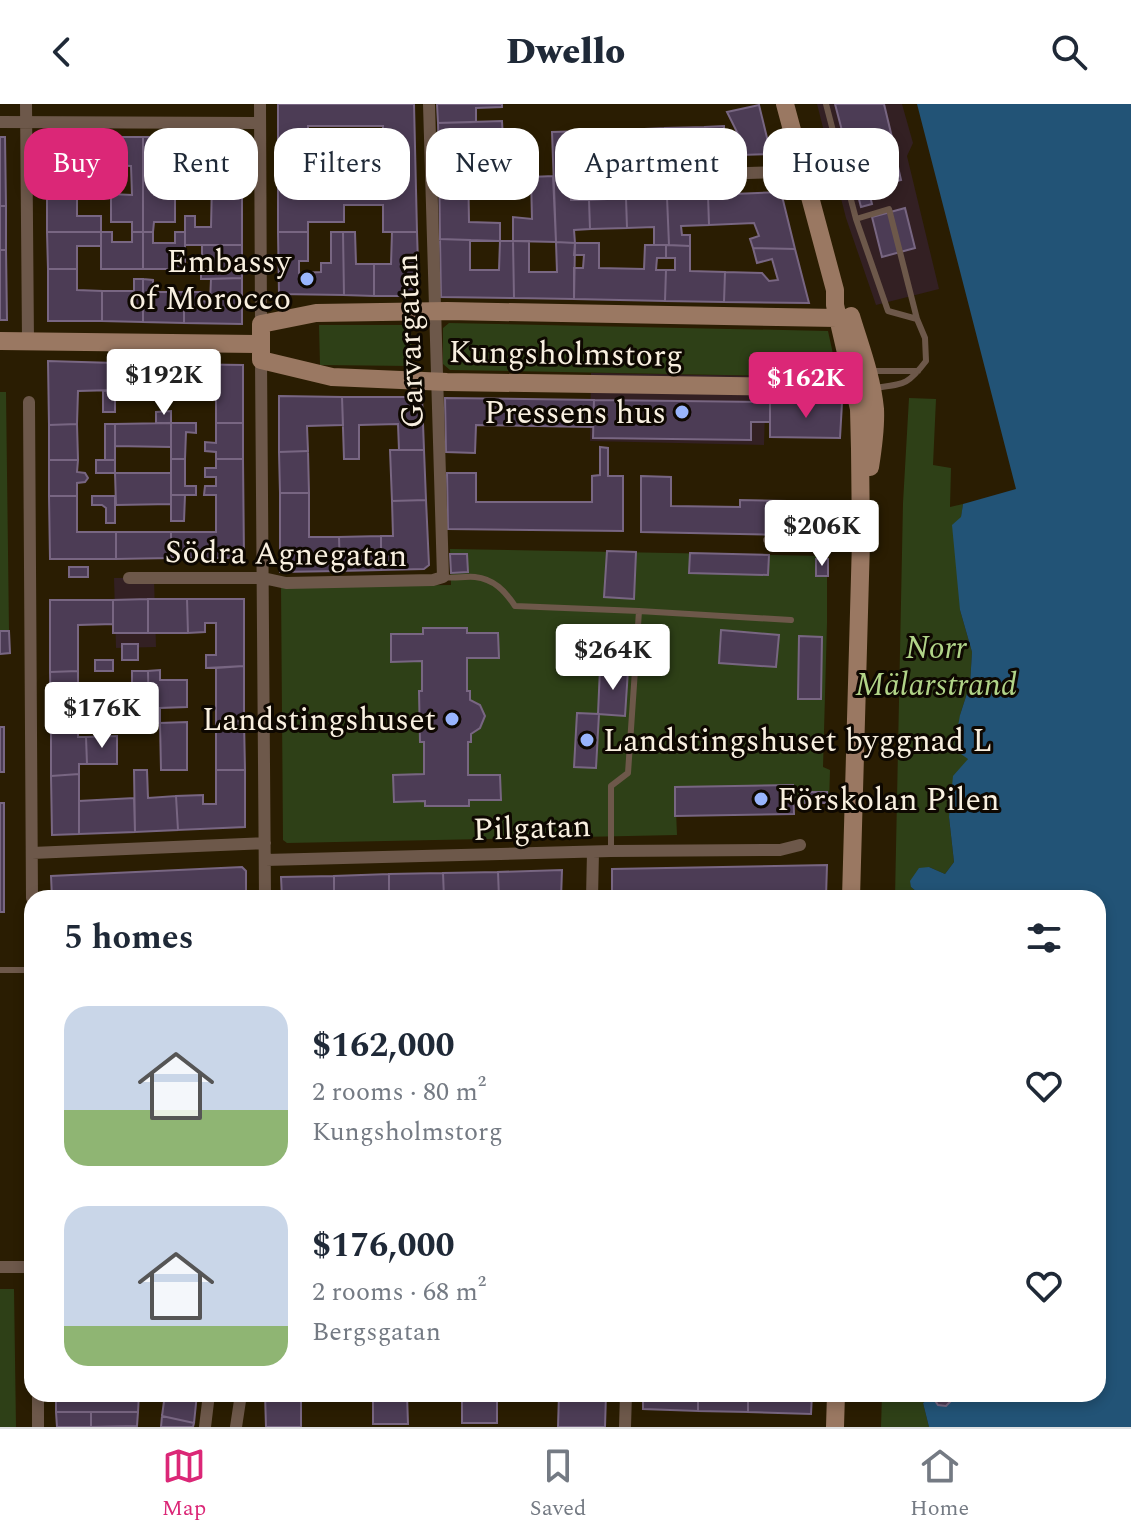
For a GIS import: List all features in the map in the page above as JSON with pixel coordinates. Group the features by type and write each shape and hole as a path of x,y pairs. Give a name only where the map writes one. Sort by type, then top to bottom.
{"street":[{"path":"26,104 28,341"},
{"path":"260,104 265,890"},
{"name":"Garvargatan","path":"429,104 443,577"},
{"path":"785,104 791,128"},
{"path":"0,122 260,123"},
{"path":"811,200 865,383 859,409 861,541 851,890"},
{"name":"Kungsholmstorg","path":"261,324 316,313 434,312 846,322"},
{"name":"Kungsholmstorg","path":"0,341 261,352 332,377 436,381 865,383"},
{"path":"29,402 32,890"},
{"name":"Södra Agnegatan","path":"129,578 263,578 286,583 433,580 443,577"},
{"path":"32,853 265,843"},
{"name":"Pilgatan","path":"265,860 780,850 800,845"},
{"path":"592,890 593,852"},
{"path":"0,1267 24,1267"},
{"path":"38,1402 38,1427"},
{"path":"205,1427 208,1402"},
{"path":"236,1427 240,1402"},
{"path":"625,1427 626,1402"},
{"path":"835,1427 836,1402"}],"lane":[{"path":"826,104 856,219 888,311 917,319"},
{"path":"856,219 889,209 917,319 925,338 926,361 911,380 901,385 865,383"},
{"path":"865,383 918,371"},
{"path":"766,540 861,541"},
{"path":"443,577 475,577 490,581 506,592 515,606 791,620"},
{"path":"611,851 611,786 628,773 639,611"},
{"path":"0,970 24,970"}],"shaded area":[{"path":"817,104 902,104 913,143 907,156 939,289 876,305 841,200 899,200 899,128 823,128"},
{"path":"591,373 766,376 764,445 590,441"},
{"path":"114,578 154,578 156,647 116,648"}],"green space":[{"path":"449,323 828,331 838,377 450,370 443,364 443,328"},
{"path":"319,325 411,325 412,366 320,365"},
{"path":"0,392 6,392 9,631 0,631"},
{"name":"Norr Mälarstrand","path":"909,398 936,399 933,465 951,468 950,507 963,504 960,610 972,652 970,684 960,715 968,759 949,817 954,862 945,874 929,867 911,887 915,890 895,890 903,503"},
{"path":"450,549 827,556 823,767 830,770 829,804 794,803 793,785 675,787 677,835 287,843 283,840 281,587 451,585"},
{"path":"0,1289 14,1289 16,1427 0,1427"},
{"path":"882,1402 924,1402 929,1427 881,1427"}],"water":[{"path":"917,104 1131,104 1131,1427 929,1427 923,1403 1106,1402 1106,890 915,890 910,881 919,868 929,867 945,874 954,862 949,817 953,776 968,759 954,749 970,684 972,652 960,610 952,525 961,517 963,504 1016,489"}],"building":[{"path":"278,104 414,104 417,232 383,232 383,205 344,205 344,222 308,222 308,232 278,232 278,200 410,200 410,128 278,128"},
{"path":"437,104 502,104 502,107 476,108 476,122 438,123"},
{"path":"835,104 884,104 890,128 841,128"},
{"path":"759,105 765,128 763,154 747,155 747,128 735,128 727,112"},
{"path":"502,121 502,128 438,128 438,123"},
{"path":"552,132 555,132 555,200 589,200 590,229 574,230 575,243 556,242"},
{"path":"0,137 5,137 6,206 0,206"},
{"path":"128,137 143,137 143,232 132,232 132,222 111,222 111,200 128,200 128,195 132,195 131,166 128,166"},
{"path":"144,137 144,200 175,200 175,222 154,222 153,232 143,232"},
{"path":"553,176 556,242 513,241 513,217 532,219 532,200 539,200 539,177"},
{"path":"747,193 763,193 763,200 783,200 795,249 753,248 750,239 759,236 754,223 709,225 708,200 747,200"},
{"path":"47,200 77,200 77,216 101,216 101,232 47,232"},
{"path":"212,200 242,200 242,245 185,245 185,216 195,216 195,227 211,227"},
{"path":"440,200 469,200 469,222 500,223 500,241 440,239"},
{"path":"589,200 626,200 627,228 590,229"},
{"path":"626,200 667,200 669,245 654,245 654,227 627,228"},
{"path":"667,200 708,200 709,225 681,226 682,235 690,235 690,246 669,245"},
{"path":"859,200 871,200 872,204 861,207"},
{"path":"0,206 6,206 6,250 0,250"},
{"path":"905,208 915,248 882,257 872,217"},
{"path":"47,232 101,232 101,246 77,246 77,269 48,269"},
{"path":"101,232 112,232 112,242 132,242 132,232 143,232 143,269 101,269"},
{"path":"143,232 153,232 153,243 175,243 175,232 185,232 185,269 143,269"},
{"path":"278,232 308,232 308,261 299,261 299,273 321,272 321,263 331,263 331,232 343,232 344,295 279,294"},
{"path":"343,232 355,232 356,264 374,264 374,296 344,295"},
{"path":"392,232 417,232 419,296 374,296 374,264 391,264"},
{"path":"440,239 470,240 470,270 499,270 500,241 513,241 514,298 441,297"},
{"path":"513,241 529,241 529,272 557,272 556,242 575,243 574,299 514,298"},
{"path":"575,243 599,243 599,268 644,269 645,245 666,245 666,258 657,258 656,270 666,270 665,301 574,299 574,268 583,268 584,255 574,255"},
{"path":"202,245 242,245 242,278 201,279 201,269 211,269 211,259 202,259"},
{"path":"666,245 690,246 690,271 725,272 724,302 665,301 666,270 675,270 675,258 666,258"},
{"path":"753,248 795,249 809,303 724,302 725,272 762,273 769,281 778,280 772,259 757,263"},
{"path":"0,250 6,250 7,320 0,320"},
{"path":"48,269 77,269 77,290 102,291 102,321 48,321"},
{"path":"242,278 242,324 184,323 184,292 202,292 202,301 210,302 211,279"},
{"path":"134,279 143,279 143,322 102,321 102,291 134,291"},
{"path":"143,279 153,280 153,292 184,292 184,323 143,322"},
{"path":"48,361 115,363 115,390 78,391 77,424 49,425"},
{"path":"115,363 171,364 171,390 148,390 146,399 141,399 138,390 115,390"},
{"path":"171,364 243,365 243,423 216,423 216,390 171,390"},
{"path":"115,390 115,412 103,412 103,391"},
{"path":"279,396 342,397 343,425 307,426 308,451 279,452"},
{"path":"342,397 422,397 424,450 399,450 398,424 359,425 359,459 344,459"},
{"path":"445,398 594,400 593,427 476,425 475,453 446,452"},
{"name":"Pressens hus","path":"594,400 770,402 770,422 751,422 751,440 593,438"},
{"path":"770,402 842,403 840,438 770,437"},
{"path":"171,411 171,423 156,423 156,412"},
{"path":"171,423 196,423 196,433 186,432 185,459 171,459"},
{"path":"171,423 171,447 115,446 115,424"},
{"path":"216,423 243,423 243,459 216,459 216,452 205,451 205,442 216,443"},
{"path":"77,424 78,460 49,460 49,425"},
{"path":"105,424 115,424 115,460 105,460"},
{"path":"600,447 608,448 608,476 623,476 623,531 448,529 447,473 476,473 476,502 592,502 592,476 600,475"},
{"path":"390,450 424,450 426,500 392,501"},
{"path":"308,451 309,493 280,493 279,452"},
{"path":"171,459 185,459 185,486 196,486 196,495 171,495"},
{"path":"216,459 243,459 244,558 171,558 171,532 216,532 216,495 204,495 205,486 216,486 216,477 205,477 205,468 216,468"},
{"path":"49,460 78,460 77,472 85,473 88,478 85,482 77,483 77,496 49,496"},
{"path":"96,460 115,460 115,473 96,473"},
{"path":"115,473 171,473 171,504 116,505"},
{"path":"641,476 671,477 671,506 740,507 740,500 838,502 837,536 641,532"},
{"path":"280,493 309,493 309,537 339,537 340,571 280,572"},
{"path":"171,495 185,495 184,521 171,521"},
{"path":"49,496 77,496 77,532 116,532 116,559 50,559"},
{"path":"92,496 115,496 115,523 106,523 106,508 92,505"},
{"path":"426,500 429,565 424,569 381,570 381,536 393,536 392,501"},
{"path":"116,532 171,532 171,558 116,559"},
{"path":"381,536 381,570 340,571 339,537"},
{"path":"607,551 636,552 634,599 604,597"},
{"path":"690,553 769,555 768,575 689,573"},
{"path":"450,554 467,554 468,572 451,573"},
{"path":"816,559 828,559 828,576 816,576"},
{"path":"69,567 88,567 88,577 69,577"},
{"path":"148,599 148,633 113,633 113,600"},
{"path":"148,599 187,599 188,633 148,633"},
{"path":"187,599 244,599 244,666 206,668 206,655 216,655 216,623 205,623 205,632 188,633"},
{"path":"50,600 113,600 113,624 78,625 78,671 50,672"},
{"path":"585,625 604,627 600,669 581,667"},
{"name":"Landstingshuset","path":"423,628 467,628 467,633 498,633 499,658 467,658 467,691 470,691 470,700 480,705 485,716 480,728 471,734 471,742 468,742 468,775 500,775 501,800 469,800 469,806 425,806 425,801 394,802 393,775 424,774 424,742 420,742 422,661 391,662 391,634 423,634"},
{"path":"721,630 779,635 776,667 719,663"},
{"path":"0,631 9,631 10,653 0,654"},
{"path":"799,636 822,637 821,699 798,699"},
{"path":"122,644 138,644 138,660 122,660"},
{"path":"95,660 113,660 113,671 95,671"},
{"path":"244,666 244,721 216,722 216,668"},
{"path":"600,668 628,670 625,716 598,714"},
{"path":"160,670 160,680 187,680 187,707 160,708 160,723 149,723 148,671"},
{"path":"78,671 78,725 51,726 50,672"},
{"path":"132,671 148,671 149,723 132,724 132,711 107,711 107,685 132,684"},
{"name":"Landstingshuset byggnad L","path":"577,713 599,714 596,768 574,767"},
{"path":"244,721 245,770 216,770 216,722"},
{"path":"187,722 187,770 161,770 160,723"},
{"path":"78,725 78,737 86,737 87,764 79,764 79,774 51,776 51,726"},
{"path":"0,727 4,727 4,772 0,772"},
{"path":"117,736 117,764 87,764 86,737"},
{"path":"134,770 147,770 148,798 176,796 178,830 135,832"},
{"path":"216,770 245,770 245,827 178,830 176,796 203,795 203,804 216,804"},
{"path":"79,774 79,834 52,835 51,776"},
{"path":"793,785 794,814 675,816 675,787"},
{"path":"805,792 827,792 827,803 805,803"},
{"path":"134,798 135,832 79,834 79,801"},
{"path":"0,803 4,803 4,912 0,912"},
{"path":"827,865 826,890 612,890 612,869"},
{"path":"242,867 246,871 246,890 52,890 51,876"},
{"path":"562,870 561,890 499,890 498,872"},
{"path":"498,872 499,890 444,890 443,873"},
{"path":"443,873 444,890 389,890 389,874"},
{"path":"389,874 389,890 334,890 334,876"},
{"path":"334,876 334,890 282,890 281,877"},
{"path":"56,1402 139,1402 138,1412 56,1412"},
{"path":"164,1402 196,1402 194,1423 162,1416"},
{"path":"265,1402 301,1402 301,1427 266,1427"},
{"path":"373,1402 407,1402 408,1424 373,1424"},
{"path":"462,1402 497,1402 497,1423 462,1423"},
{"path":"559,1402 606,1402 605,1427 558,1427"},
{"path":"643,1402 698,1402 698,1411 643,1409"},
{"path":"698,1402 748,1402 748,1412 698,1411"},
{"path":"748,1402 812,1402 811,1414 748,1412"},
{"path":"56,1412 91,1412 91,1427 57,1427"},
{"path":"91,1412 138,1412 137,1426 91,1427"},
{"path":"162,1416 194,1423 193,1427 161,1427"}],"place":[{"name":"Embassy of Morocco","path":"307,279"},
{"name":"Pressens hus","path":"682,412"},
{"name":"Landstingshuset","path":"452,719"},
{"name":"Landstingshuset byggnad L","path":"587,740"},
{"name":"Förskolan Pilen","path":"761,799"}]}
